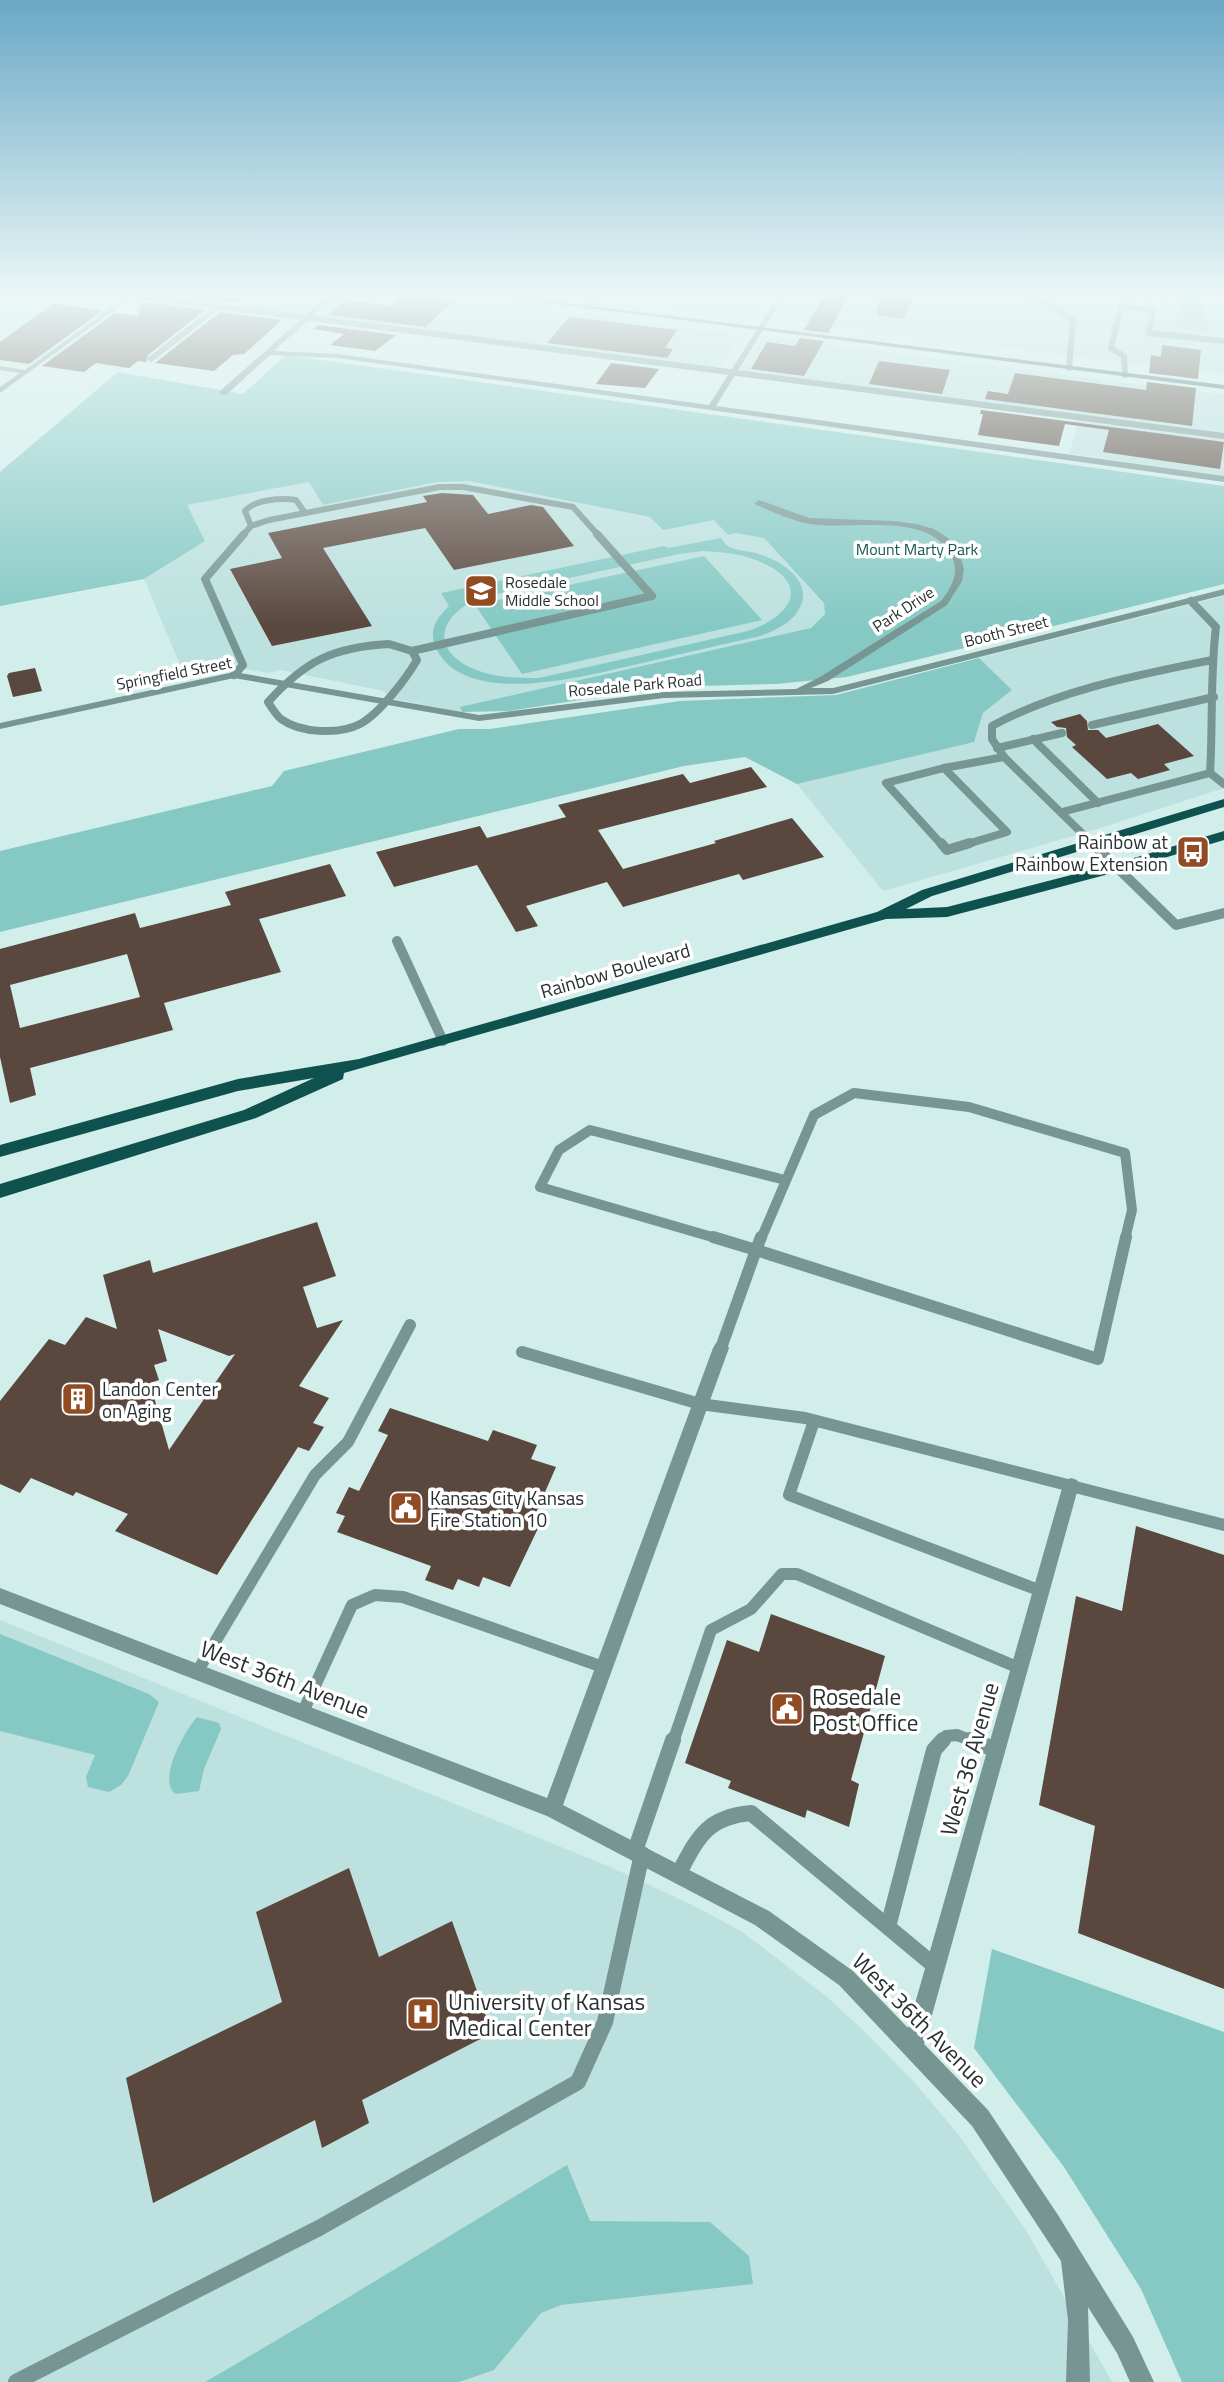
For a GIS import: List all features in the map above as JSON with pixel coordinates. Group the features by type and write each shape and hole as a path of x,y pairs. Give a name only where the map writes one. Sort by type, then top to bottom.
{"main road":[{"name":"Rainbow Boulevard","path":"0,1151 238,1086 359,1065 882,915 927,893 1224,803"},
{"name":"Rainbow Boulevard","path":"882,915 947,912 1118,867 1224,835"},
{"name":"Rainbow Boulevard","path":"0,1191 250,1114 359,1065"}],"street":[{"path":"699,404 1224,479"},
{"name":"Park Drive","path":"759,503 818,523 878,522 921,528 953,547 962,566 957,588 944,603 824,678 795,692"},
{"name":"Booth Street","path":"795,692 833,691 1224,593"},
{"name":"Springfield Street","path":"0,726 234,675 479,718"},
{"name":"Rosedale Park Road","path":"479,718 664,695 795,692"},
{"path":"552,1809 720,1348"},
{"name":"West 36 Avenue","path":"914,2046 1071,1485"},
{"name":"West 36th Avenue","path":"0,1596 552,1809 762,1918 846,1978 914,2046 980,2118 1125,2345 1142,2382"},
{"path":"1070,2256 1079,2320 1078,2382"}],"lane":[{"path":"984,404 1224,436"},
{"path":"234,675 243,665 205,579 251,526 440,487 463,486 573,507 652,596 412,651 389,644 365,645 337,651 315,658 283,684 268,702 280,718 307,729 339,730 362,724 411,671 417,660 412,651"},
{"path":"251,526 245,512 249,506 283,498 296,500 305,513"},
{"path":"1191,601 1216,627 1212,660 1214,697 1210,773"},
{"path":"1212,660 1157,671 1027,707 992,726 992,739 1004,757 1176,925 1224,913"},
{"path":"1092,725 1214,697"},
{"path":"996,748 1062,733"},
{"path":"1033,739 1098,803"},
{"path":"944,768 1007,832 947,850 886,783 944,768 1004,757"},
{"path":"1210,773 1224,784"},
{"path":"1062,812 1210,773"},
{"path":"397,941 443,1041"},
{"path":"720,1348 756,1250 814,1115 854,1093 969,1107 1125,1153 1132,1210 1098,1359 756,1250 540,1186 559,1150 590,1130 786,1180"},
{"path":"197,1672 315,1475 348,1443 410,1325"},
{"path":"522,1352 700,1404 814,1421 1224,1525"},
{"path":"814,1421 789,1495 1041,1591"},
{"path":"16,2382 319,2228 578,2082 605,2022 638,1853 710,1630 723,1620 737,1618 751,1610 782,1574 797,1574 1020,1668"},
{"path":"302,1714 352,1605 375,1595 403,1597 604,1667"},
{"path":"888,1927 934,1750 946,1736 957,1735 996,1750"},
{"path":"679,1873 701,1831 718,1819 732,1814 751,1813 936,1967"}],"shaded area":[{"path":"962,404 1224,404 1224,477 1069,453 1079,420"},
{"name":"Rosedale Middle School","path":"469,481 650,517 663,530 714,520 735,533 764,538 824,603 825,614 811,628 460,708 462,712 390,698 384,691 281,670 268,673 234,667 186,679 144,579 205,541 186,505 309,482"},
{"path":"1224,596 1224,788 1097,829 883,891 797,784 974,741 983,713 1012,690 979,658"},
{"name":"University of Kansas Medical Center","path":"0,1620 608,1866 741,1931 826,1996 865,2032 914,2082 958,2134 1026,2230 1112,2382 0,2382"}],"green space":[{"name":"Mount Marty Park","path":"80,404 638,404 1224,486 1224,584 847,677 776,684 662,687 509,711 462,712 460,707 811,628 825,614 824,603 764,538 735,533 728,535 714,520 663,530 650,517 469,481 437,482 323,505 309,482 187,505 205,541 144,579 0,606 0,472"},
{"path":"721,538 731,548 767,557 783,565 797,578 803,593 799,609 786,624 761,636 597,673 534,683 502,683 474,679 452,667 436,648 433,630 449,606 441,593 664,546 668,548","holes":["703,551 748,557 778,572 791,591 784,610 748,631 539,678 516,678 479,671 463,663 452,654 446,644 444,634 455,613 482,597"]},
{"path":"704,556 762,620 522,674 475,605"},
{"path":"979,658 1012,690 983,713 974,742 797,784 745,757 684,766 0,932 0,851 272,786 284,771 459,729 490,729 680,701 836,695"},
{"path":"0,1634 149,1694 159,1702 128,1776 121,1785 109,1792 88,1787 86,1777 95,1755 0,1731"},
{"path":"197,1717 219,1723 221,1729 204,1769 199,1791 176,1794 169,1779 174,1756"},
{"path":"992,1949 1224,2032 1224,2382 1182,2382 1141,2289 1064,2167 974,2048"},
{"path":"567,2165 590,2221 710,2222 749,2256 753,2284 561,2305 541,2313 494,2370 459,2382 205,2382 296,2329"}],"building":[{"path":"1025,404 1194,404 1192,426"},
{"path":"981,410 1224,442 1220,469 1103,452 1109,430 1065,424 1059,446 978,435 983,414 980,414"},
{"name":"Rosedale Middle School","path":"442,493 473,495 488,514 531,505 543,507 574,546 454,570 425,528 323,548 372,626 272,646 230,569 282,558 268,533 427,502 423,496"},
{"path":"35,668 42,691 13,697 7,676 9,673"},
{"path":"1080,714 1087,721 1088,730 1098,730 1106,738 1158,724 1194,756 1164,764 1170,770 1138,779 1131,773 1107,779 1072,747 1076,745 1067,737 1066,728 1057,727 1051,722"},
{"path":"751,767 767,787 598,830 623,869 792,818 824,857 743,880 739,874 623,907 607,882 526,906 538,926 516,932 477,865 394,887 376,852 480,826 487,838 566,817 558,805 683,774 690,783"},
{"path":"330,864 346,896 259,919 281,972 164,1003 173,1030 30,1068 36,1095 10,1103 0,1057 0,949 135,913 140,928 231,905 225,892","holes":["127,954 140,997 20,1028 10,985"]},
{"name":"Landon Center on Aging","path":"317,1222 336,1276 303,1287 317,1328 343,1320 299,1386 329,1398 313,1423 324,1427 309,1451 298,1447 217,1575 115,1531 128,1514 76,1492 73,1496 31,1478 20,1493 0,1484 0,1401 49,1339 65,1345 86,1317 117,1329 103,1275 150,1260 153,1273","holes":["158,1329 229,1356 235,1354 169,1450 150,1383 159,1380 154,1365 167,1361"]},
{"path":"390,1408 488,1441 493,1430 537,1445 531,1459 556,1467 535,1515 543,1518 510,1587 483,1577 479,1587 458,1579 453,1590 425,1580 431,1566 337,1532 345,1516 336,1513 349,1487 359,1491 388,1435 378,1431"},
{"path":"1136,1526 1224,1555 1224,1989 1078,1933 1095,1826 1039,1805 1076,1596 1122,1611"},
{"name":"Rosedale Post Office","path":"771,1614 885,1656 851,1780 859,1784 849,1827 807,1810 805,1818 728,1788 731,1781 685,1763 727,1640 759,1652"},
{"path":"349,1868 379,1957 452,1921 492,2033 362,2100 369,2123 322,2148 315,2120 153,2203 126,2078 282,2002 256,1912"}],"place":[{"name":"Rosedale Middle School","path":"481,591"},
{"name":"Rainbow at Rainbow Extension","path":"1193,852"},
{"name":"Landon Center on Aging","path":"78,1399"},
{"name":"Kansas City Kansas Fire Station 10","path":"406,1508"},
{"name":"Rosedale Post Office","path":"787,1709"},
{"name":"University of Kansas Medical Center","path":"423,2014"}]}
